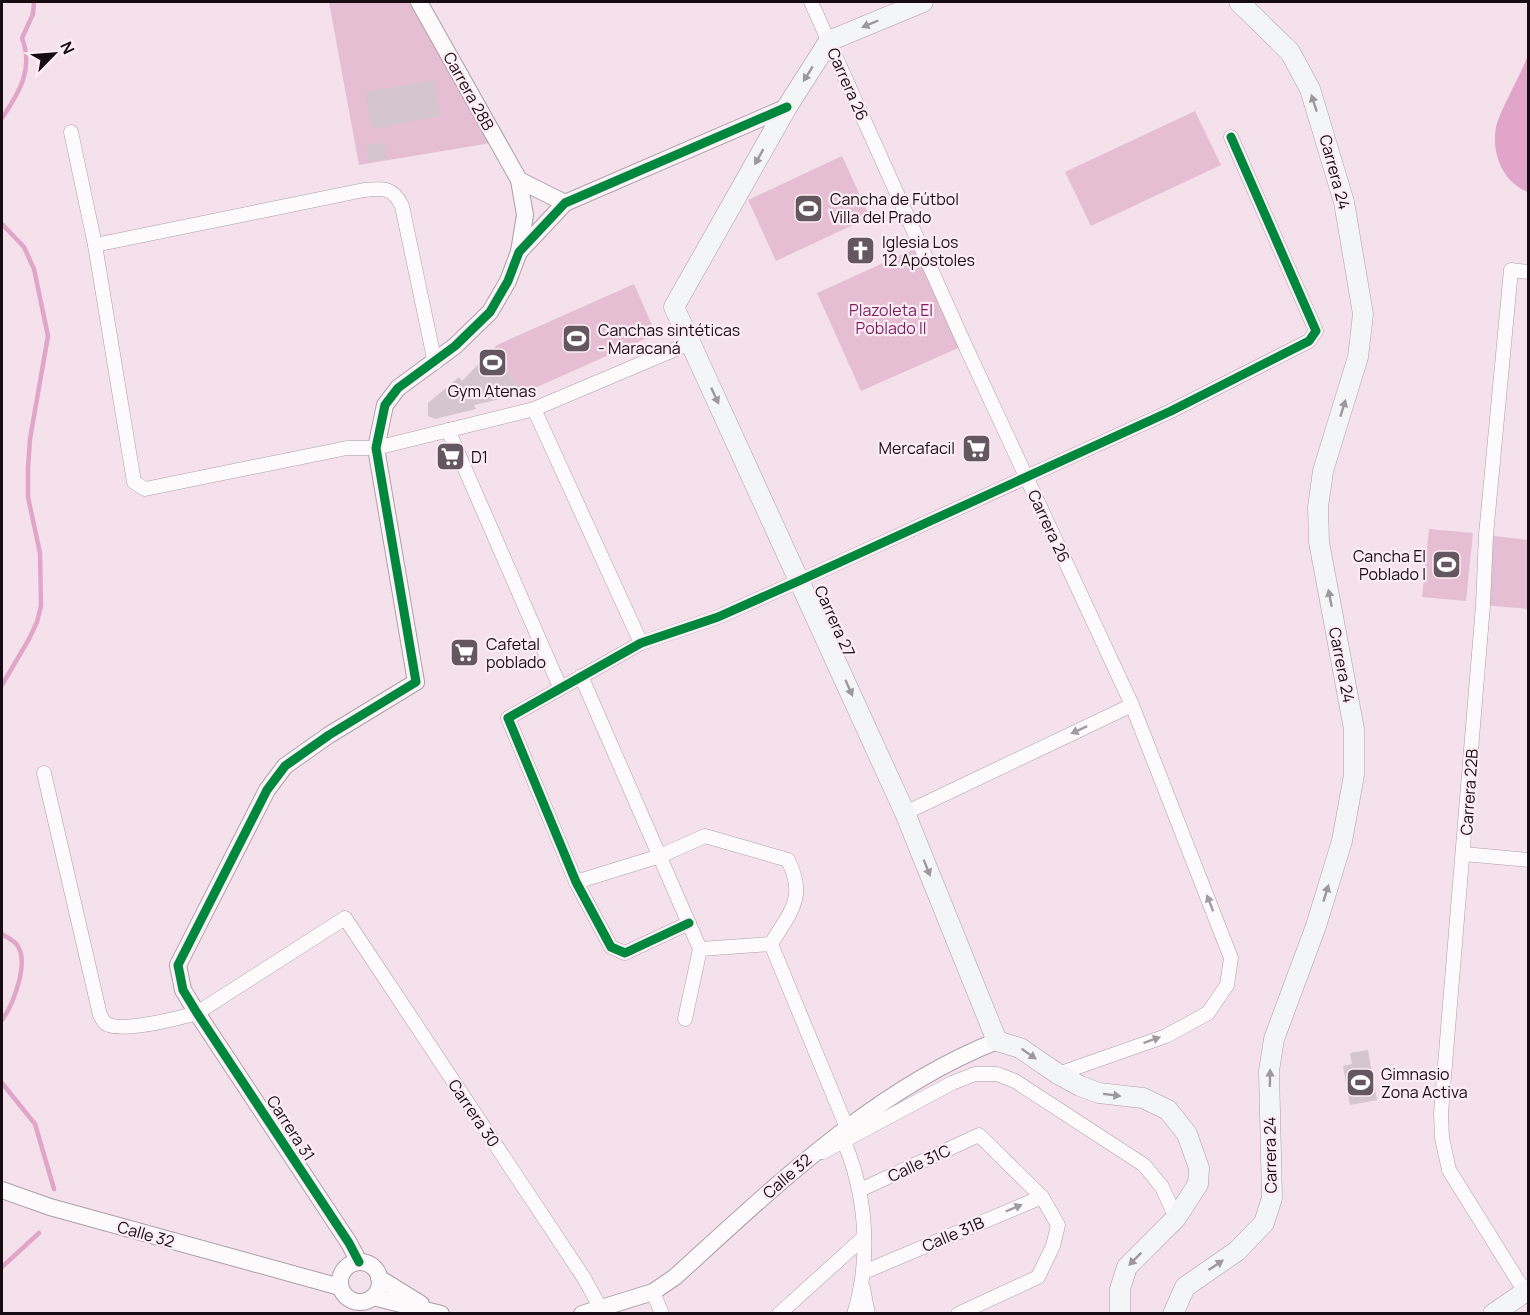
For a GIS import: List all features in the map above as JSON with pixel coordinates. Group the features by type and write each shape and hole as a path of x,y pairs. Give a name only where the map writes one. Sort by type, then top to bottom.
{"main road":[{"path":"788,106 829,41 923,2"},
{"name":"Carrera 24","path":"1173,1314 1185,1287 1237,1251 1264,1223 1272,1198 1269,1071 1274,1039 1316,926 1342,841 1354,775 1354,729 1319,542 1318,507 1323,471 1359,357 1364,314 1344,202 1310,89 1290,52 1239,2"},
{"name":"Carrera 27","path":"788,106 674,307 801,580 905,813 996,1041"},
{"path":"996,1041 1020,1048 1058,1074 1099,1093 1143,1098 1168,1110 1187,1134 1199,1168 1198,1184 1176,1218 1127,1267 1120,1289 1120,1314"},
{"path":"1493,1314 1527,1291"}],"street":[{"name":"Carrera 28B","path":"419,2 519,180 525,215 519,252"},
{"name":"Carrera 26","path":"811,2 1132,705 1231,958 1227,985 1208,1013 1166,1035 1058,1074"},
{"path":"376,448 386,405 398,388 435,363 490,312 508,281 519,252 565,203 788,106"},
{"path":"71,132 95,245 134,482 145,489 347,448 376,448 534,409 690,343"},
{"path":"689,923 626,953 611,946 576,882 508,718 560,687 641,644 718,617 801,580 1239,378 1309,341 1316,331 1231,137"},
{"path":"519,180 565,203"},
{"path":"95,245 331,196 385,188 396,194 402,206 435,363"},
{"name":"Carrera 22B","path":"1527,1291 1453,1178 1442,1138 1442,1102 1464,854 1486,535 1511,270 1528,272"},
{"path":"534,409 641,644"},
{"path":"448,430 560,687"},
{"name":"Carrera 31","path":"347,1272 337,1226 197,1013 183,990 178,965 267,790 285,766 329,735 416,682 376,448"},
{"path":"581,676 700,949 685,1019"},
{"path":"905,813 1132,705"},
{"path":"44,773 100,1016 106,1024 117,1027 171,1020 197,1013"},
{"path":"576,882 660,856 705,836 788,860 797,879 795,902 771,944"},
{"path":"1464,854 1528,860"},
{"name":"Carrera 30","path":"197,1013 345,918 578,1268 601,1309"},
{"path":"700,949 771,944"},
{"path":"771,944 844,1135 860,1190 864,1272 854,1314"},
{"name":"Calle 32","path":"582,1314 654,1292 675,1277 800,1164 962,1057 996,1041"},
{"path":"844,1135 952,1083 975,1074 997,1074 1015,1081 1144,1165 1161,1187 1176,1218"},
{"name":"Calle 31C","path":"860,1190 979,1136 1042,1197"},
{"name":"Calle 32","path":"2,1190 50,1207 292,1275 347,1272"},
{"path":"958,1314 1038,1277 1053,1246 1058,1225 1042,1197"},
{"name":"Calle 31B","path":"864,1272 1042,1197"},
{"path":"779,1314 863,1238"},
{"path":"372,1266 379,1278 438,1313 364,1306 346,1297 347,1272 372,1266"},
{"path":"364,1306 377,1292 379,1278"},
{"path":"862,1286 868,1314"},
{"path":"654,1292 662,1314"}],"green space":[{"path":"329,2 419,2 497,142 359,165"},
{"path":"1195,111 1221,165 1091,226 1065,172"},
{"name":"Cancha de Fútbol Villa del Prado","path":"842,156 870,217 776,261 748,200"},
{"name":"Plazoleta El Poblado II","path":"921,246 965,345 861,391 817,293"},
{"name":"Canchas sintéticas - Maracaná","path":"634,284 656,334 519,395 497,345"},
{"name":"Cancha El Poblado I","path":"1429,529 1473,533 1466,601 1422,597"},
{"path":"1486,535 1528,540 1528,609 1483,605"}],"shaded area":[{"path":"1528,55 1528,192 1512,181 1501,166 1497,157 1495,137 1498,120"}],"building":[{"path":"434,80 441,116 372,129 365,92"},
{"path":"385,142 387,159 368,162 366,145"},
{"name":"Gym Atenas","path":"497,345 519,395 474,405 476,409 435,419 428,416 428,403 459,377 462,381"},
{"name":"Gimnasio Zona Activa","path":"1368,1050 1377,1100 1350,1105 1343,1066 1352,1064 1350,1053"}],"waterway":[{"path":"2,118 23,80 26,60 22,38 33,14 34,2"},
{"path":"2,224 24,247 34,269 48,336 30,439 28,468 28,497 40,553 41,606 29,639 2,685"},
{"path":"2,934 17,945 21,952 22,962 15,994 2,1020"},
{"path":"2,1083 35,1124 54,1189"},
{"path":"2,1267 39,1233"}],"cycle path":[{"path":"359,1262 349,1243 197,1013 183,990 178,965 267,790 285,766 329,735 416,682 376,448 385,405 398,388 455,346 490,312 508,281 519,252 565,203 787,107"},
{"path":"689,923 625,953 611,947 576,882 508,718 641,643 718,617 801,580 1171,411 1309,341 1316,331 1231,137"}],"place":[{"name":"Cancha de Fútbol Villa del Prado","path":"809,208"},
{"name":"Iglesia Los 12 Apóstoles","path":"861,251"},
{"name":"Canchas sintéticas - Maracaná","path":"577,339"},
{"name":"Gym Atenas","path":"492,363"},
{"name":"Mercafacil","path":"976,448"},
{"name":"D1","path":"450,457"},
{"name":"Cancha El Poblado I","path":"1447,565"},
{"name":"Cafetal poblado","path":"465,653"},
{"name":"Gimnasio Zona Activa","path":"1360,1083"}]}
